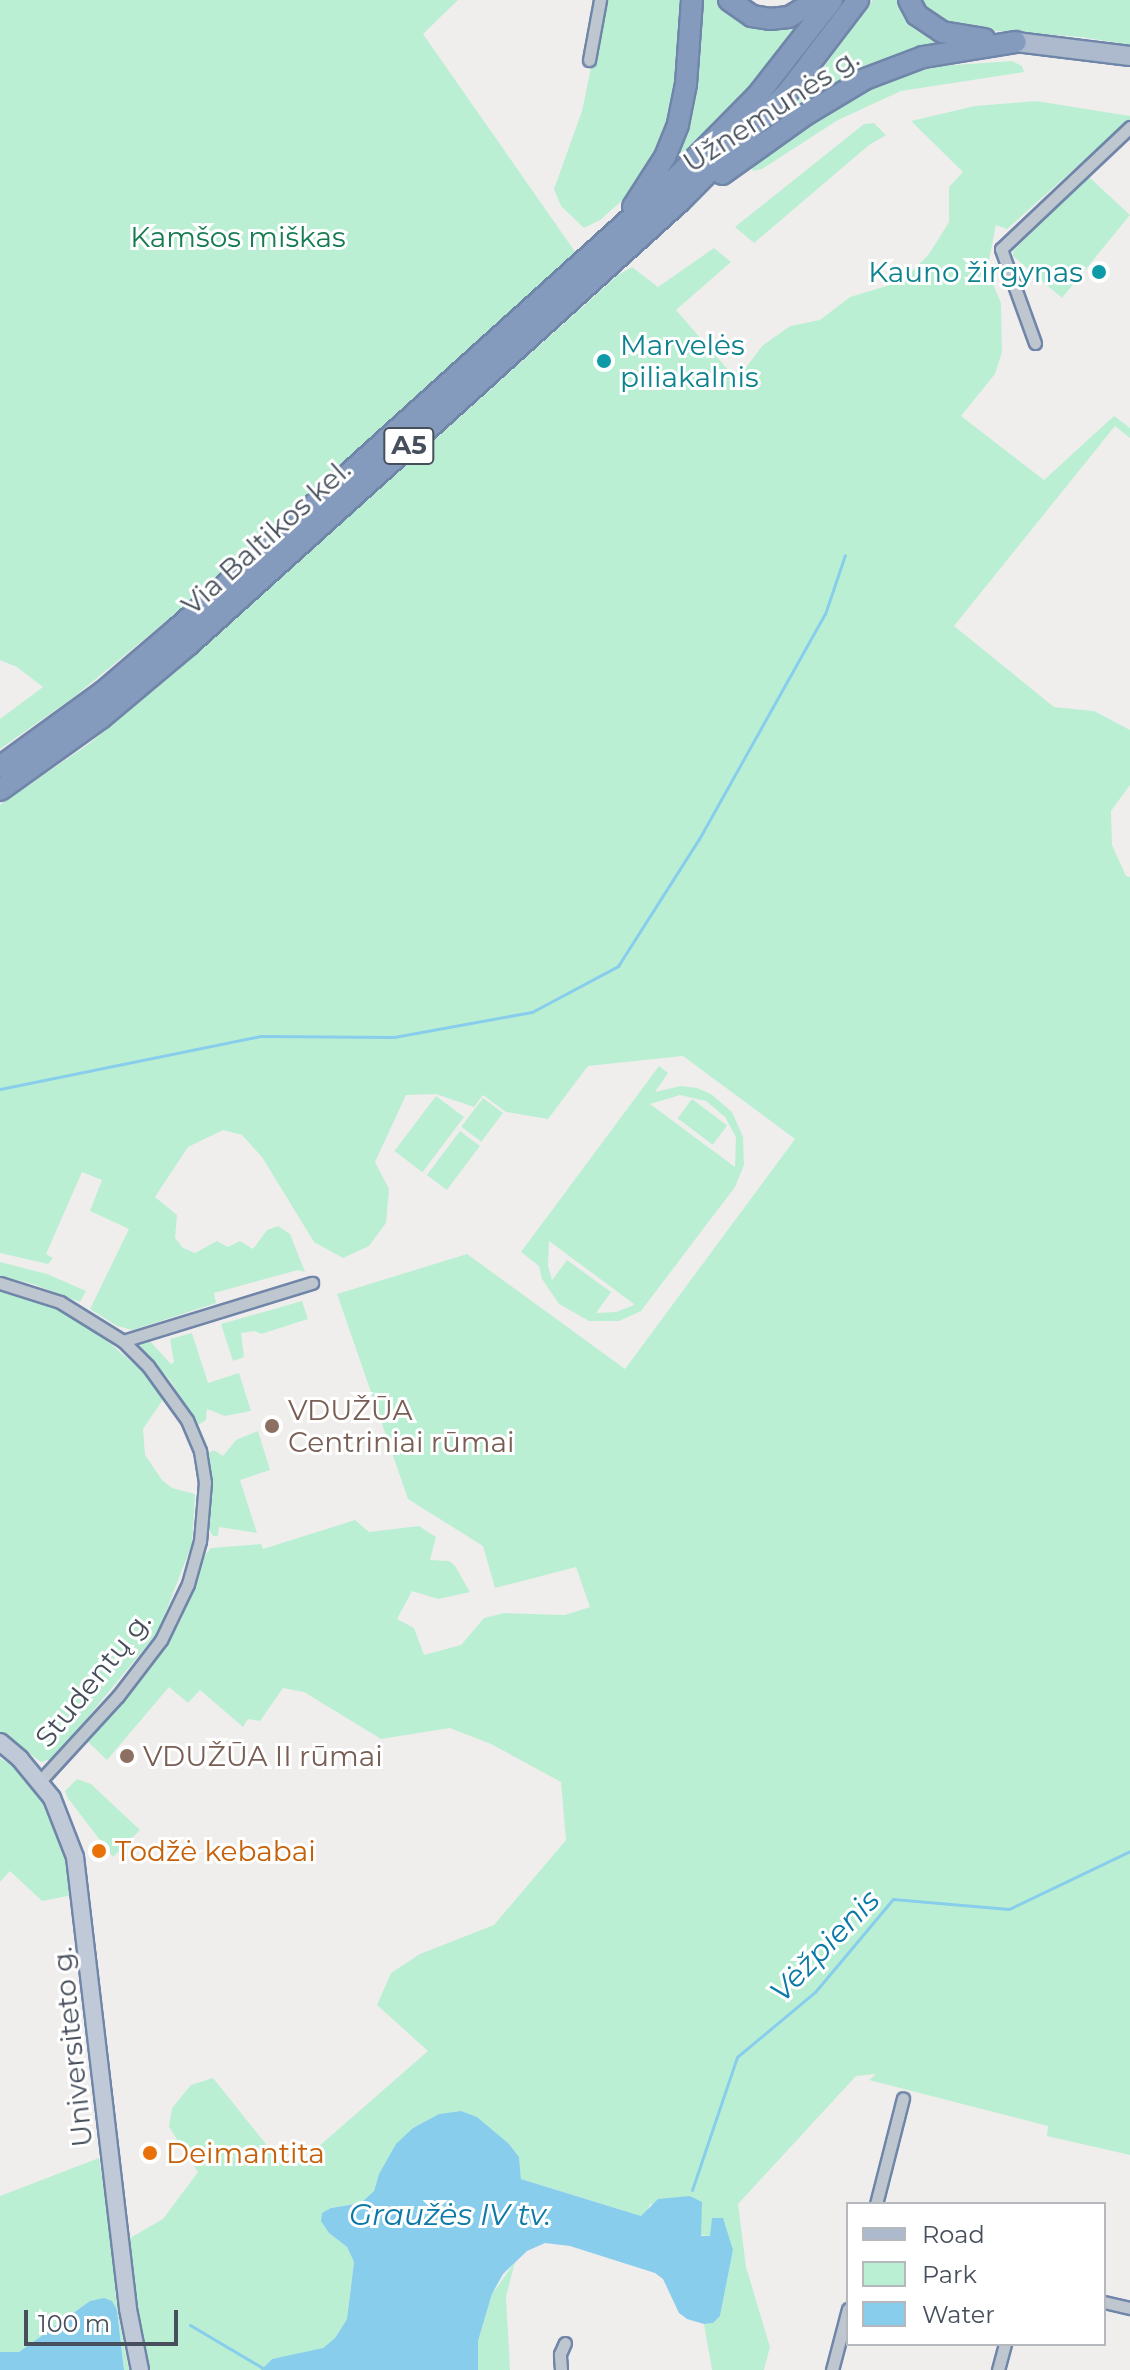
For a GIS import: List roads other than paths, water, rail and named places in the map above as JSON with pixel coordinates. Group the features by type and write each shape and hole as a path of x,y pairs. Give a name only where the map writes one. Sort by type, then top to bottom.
{"highway":[{"path":"623,239 678,124 686,84 692,0"},
{"path":"729,0 752,16 770,19 789,17 817,0"},
{"name":"A5","path":"623,239 757,96 832,0"},
{"name":"A5","path":"623,239 679,202 788,92 858,0"},
{"path":"909,0 917,15 942,32 1016,42"},
{"name":"Užnemunės g.","path":"679,202 805,115 865,79 923,57 1016,42"},
{"name":"Via Baltikos kel.","path":"0,767 103,692 623,239"},
{"name":"Via Baltikos kel.","path":"0,790 101,718 188,645 623,239"}],"main road":[{"name":"Užnemunės g.","path":"1016,42 1130,56"},
{"name":"Universiteto g.","path":"0,1742 40,1781 52,1798 69,1836 80,1882 128,2309 140,2370"}],"street":[{"path":"589,60 600,0"},
{"path":"1035,343 1001,249 1130,127"},
{"name":"Studentų g.","path":"0,1283 60,1302 123,1341 169,1393 196,1442 205,1482 200,1541 188,1584 161,1640 118,1696 40,1781"},
{"path":"123,1341 312,1283"},
{"path":"877,2202 903,2098"},
{"path":"1106,2302 1130,2308"},
{"path":"832,2370 846,2317"},
{"path":"561,2370 560,2354 565,2343"},
{"path":"998,2370 1004,2346"}],"water":[{"name":"Graužės IV tv.","path":"461,2111 477,2117 509,2144 519,2157 521,2179 641,2216 658,2199 690,2196 702,2202 701,2236 710,2236 712,2218 723,2218 733,2250 720,2316 713,2323 704,2324 687,2319 679,2313 663,2279 655,2273 570,2246 545,2243 527,2251 503,2274 492,2294 478,2341 478,2370 261,2370 272,2359 323,2348 335,2338 347,2319 354,2262 347,2247 329,2233 321,2221 322,2213 331,2208 361,2203 374,2191 379,2174 396,2144 413,2128 439,2114"},
{"path":"104,2298 112,2301 117,2310 124,2370 0,2370 0,2352 19,2352 90,2301"}],"waterway":[{"path":"0,1089 261,1036 394,1037 532,1012 618,966 699,839 825,614 845,555"},
{"name":"Vėžpienis","path":"692,2190 737,2057 815,1992 893,1899 1009,1909 1130,1851"},
{"name":"Vėžpienis","path":"190,2325 266,2370"}],"place":[{"name":"Kauno žirgynas","path":"1099,272"},
{"name":"Marvelės piliakalnis","path":"604,361"},
{"name":"VDUŽŪA Centriniai rūmai","path":"272,1426"},
{"name":"VDUŽŪA II rūmai","path":"127,1756"},
{"name":"Todžė kebabai","path":"99,1851"},
{"name":"Deimantita","path":"150,2153"}],"park label":[{"name":"Kamšos miškas","path":"238,237"}]}
